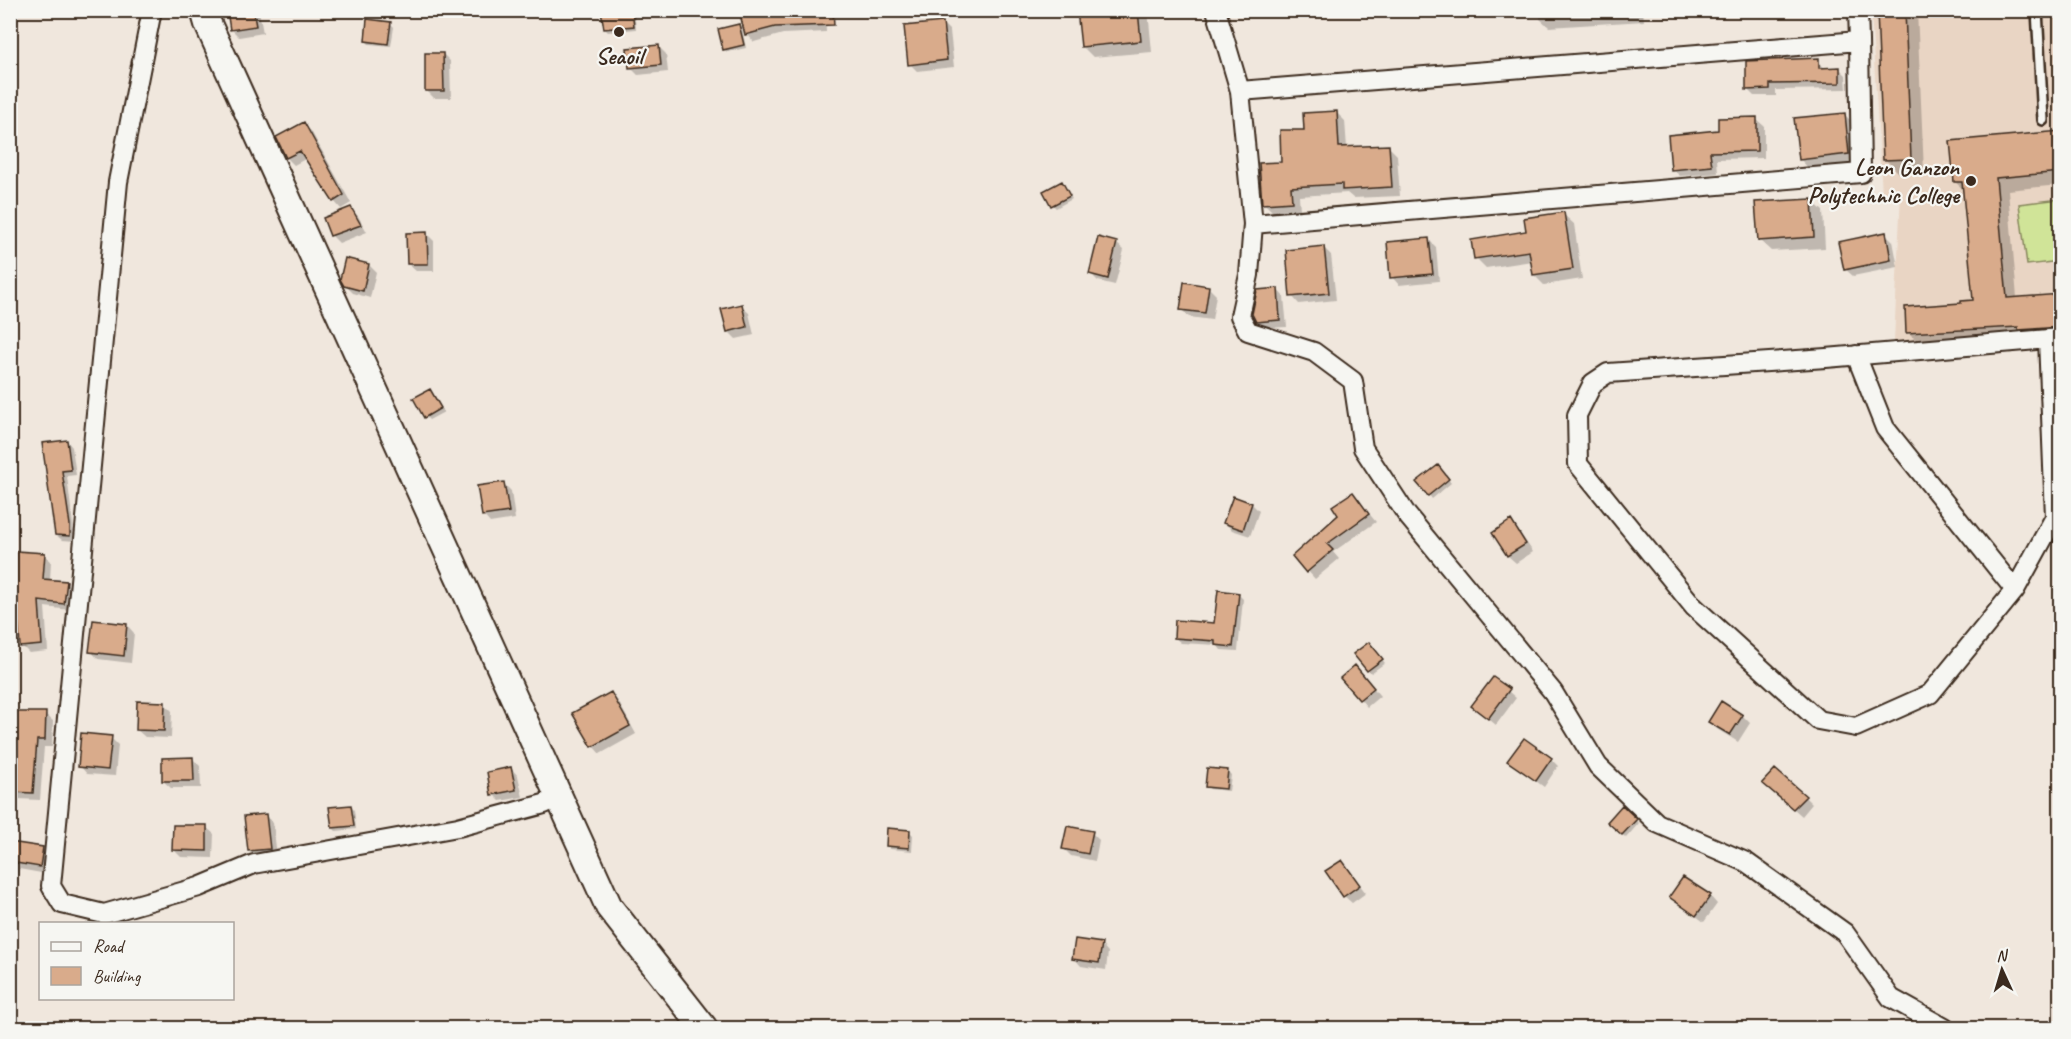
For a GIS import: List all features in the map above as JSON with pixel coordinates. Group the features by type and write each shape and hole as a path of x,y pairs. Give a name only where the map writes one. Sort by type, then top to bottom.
{"street":[{"path":"152,10 118,182 51,886 62,904 104,914 200,887 254,864 458,827 544,804 560,797"},
{"path":"204,10 208,24 609,907 704,1029"},
{"path":"1216,10 1240,91 1253,224 1249,275 1240,315 1248,331 1314,352 1353,381 1363,448 1407,515 1553,692 1598,766 1657,823 1746,862 1845,933 1891,998 1945,1029"},
{"path":"1253,224 1861,173 1858,10"},
{"path":"1240,91 1859,41"},
{"path":"2054,339 2055,518 2015,590 1930,694 1856,727 1818,720 1694,607 1578,464 1576,415 1593,383 1608,373 2054,339"},
{"path":"1856,355 1885,429 2015,590"}],"lane":[{"path":"2037,10 2043,120"}],"shaded area":[{"name":"Leon Ganzon Polytechnic College","path":"1871,11 2060,11 2060,369 2057,343 1924,346 1894,341 1901,193 1882,193"}],"green space":[{"path":"2060,199 2060,261 2027,265 2019,204"}],"building":[{"path":"227,10 253,10 256,26 230,30"},
{"path":"601,10 632,10 634,26 604,29"},
{"path":"739,10 833,10 834,25 775,27 745,35"},
{"path":"1077,10 1138,10 1141,41 1081,47"},
{"path":"1877,10 1905,10 1911,159 1883,160"},
{"path":"367,19 391,22 388,44 365,41"},
{"path":"943,22 947,60 908,65 904,26"},
{"path":"739,24 744,45 723,50 718,29"},
{"path":"659,45 661,65 629,68 627,48"},
{"path":"425,53 443,53 444,91 425,91"},
{"path":"1819,58 1819,68 1840,67 1840,83 1770,84 1770,89 1746,90 1746,61"},
{"path":"1337,111 1339,147 1389,145 1392,187 1342,190 1342,184 1291,187 1292,202 1262,204 1259,163 1281,162 1280,130 1304,130 1303,113"},
{"path":"1845,113 1849,154 1799,160 1794,118"},
{"path":"1757,117 1757,151 1710,152 1712,166 1671,170 1668,135 1718,130 1718,118"},
{"path":"304,122 344,195 333,202 300,151 286,158 276,137"},
{"path":"2061,131 2061,172 1996,178 2007,298 2061,294 2061,327 1906,333 1905,307 1973,300 1962,182 1954,182 1950,141"},
{"path":"1062,181 1070,196 1051,206 1043,191"},
{"path":"1812,199 1814,237 1758,241 1755,202"},
{"path":"351,207 361,225 330,236 323,218"},
{"path":"1564,212 1573,269 1533,275 1529,251 1474,259 1471,240 1526,231 1524,218"},
{"path":"427,232 428,264 407,264 406,233"},
{"path":"1886,232 1891,260 1844,270 1838,242"},
{"path":"1098,237 1117,242 1108,279 1089,274"},
{"path":"1429,238 1433,274 1390,278 1387,242"},
{"path":"1324,246 1329,293 1290,297 1286,250"},
{"path":"345,258 369,264 363,291 344,286 340,279"},
{"path":"1184,282 1209,286 1205,313 1180,310"},
{"path":"1278,288 1280,320 1256,322 1252,314 1257,290"},
{"path":"742,304 747,327 727,332 721,309"},
{"path":"430,389 441,408 424,418 413,398"},
{"path":"67,440 71,470 62,471 70,536 55,535 42,443"},
{"path":"1438,465 1449,479 1428,496 1416,482"},
{"path":"504,482 509,512 482,516 477,486"},
{"path":"1353,492 1369,514 1327,544 1333,550 1306,573 1292,556 1338,515 1332,506"},
{"path":"1233,496 1252,503 1243,530 1223,523"},
{"path":"1511,520 1526,544 1507,556 1492,533"},
{"path":"16,551 45,553 43,579 67,581 64,604 39,601 42,645 20,647 16,589 13,589"},
{"path":"1218,590 1239,593 1233,647 1215,645 1215,641 1174,638 1175,620 1214,623"},
{"path":"93,620 127,624 124,656 89,652"},
{"path":"1369,642 1383,659 1367,671 1353,654"},
{"path":"1355,665 1374,688 1359,700 1340,678"},
{"path":"1493,677 1510,689 1488,719 1471,706"},
{"path":"611,692 630,726 592,747 572,713"},
{"path":"137,701 165,702 164,731 136,730"},
{"path":"1721,701 1743,715 1730,735 1708,722"},
{"path":"10,712 46,712 45,740 37,740 33,793 10,792"},
{"path":"81,733 112,736 108,770 78,767"},
{"path":"1524,738 1552,758 1536,781 1507,761"},
{"path":"193,757 194,781 162,781 162,758"},
{"path":"511,767 516,790 491,795 487,772"},
{"path":"1207,768 1228,770 1226,789 1205,787"},
{"path":"1775,769 1806,796 1793,809 1762,783"},
{"path":"351,805 354,826 332,828 329,807"},
{"path":"1622,805 1637,819 1622,835 1607,822"},
{"path":"266,814 270,849 248,851 244,816"},
{"path":"173,825 207,825 207,851 172,850"},
{"path":"1067,826 1093,831 1088,854 1062,849"},
{"path":"887,828 910,830 909,848 886,846"},
{"path":"10,842 43,847 40,867 10,862"},
{"path":"1342,860 1360,885 1343,897 1325,871"},
{"path":"1683,877 1711,895 1696,916 1669,897"},
{"path":"1075,939 1102,943 1099,963 1072,959"}],"place":[{"name":"Seaoil","path":"619,32"},
{"name":"Leon Ganzon Polytechnic College","path":"1971,181"}]}
